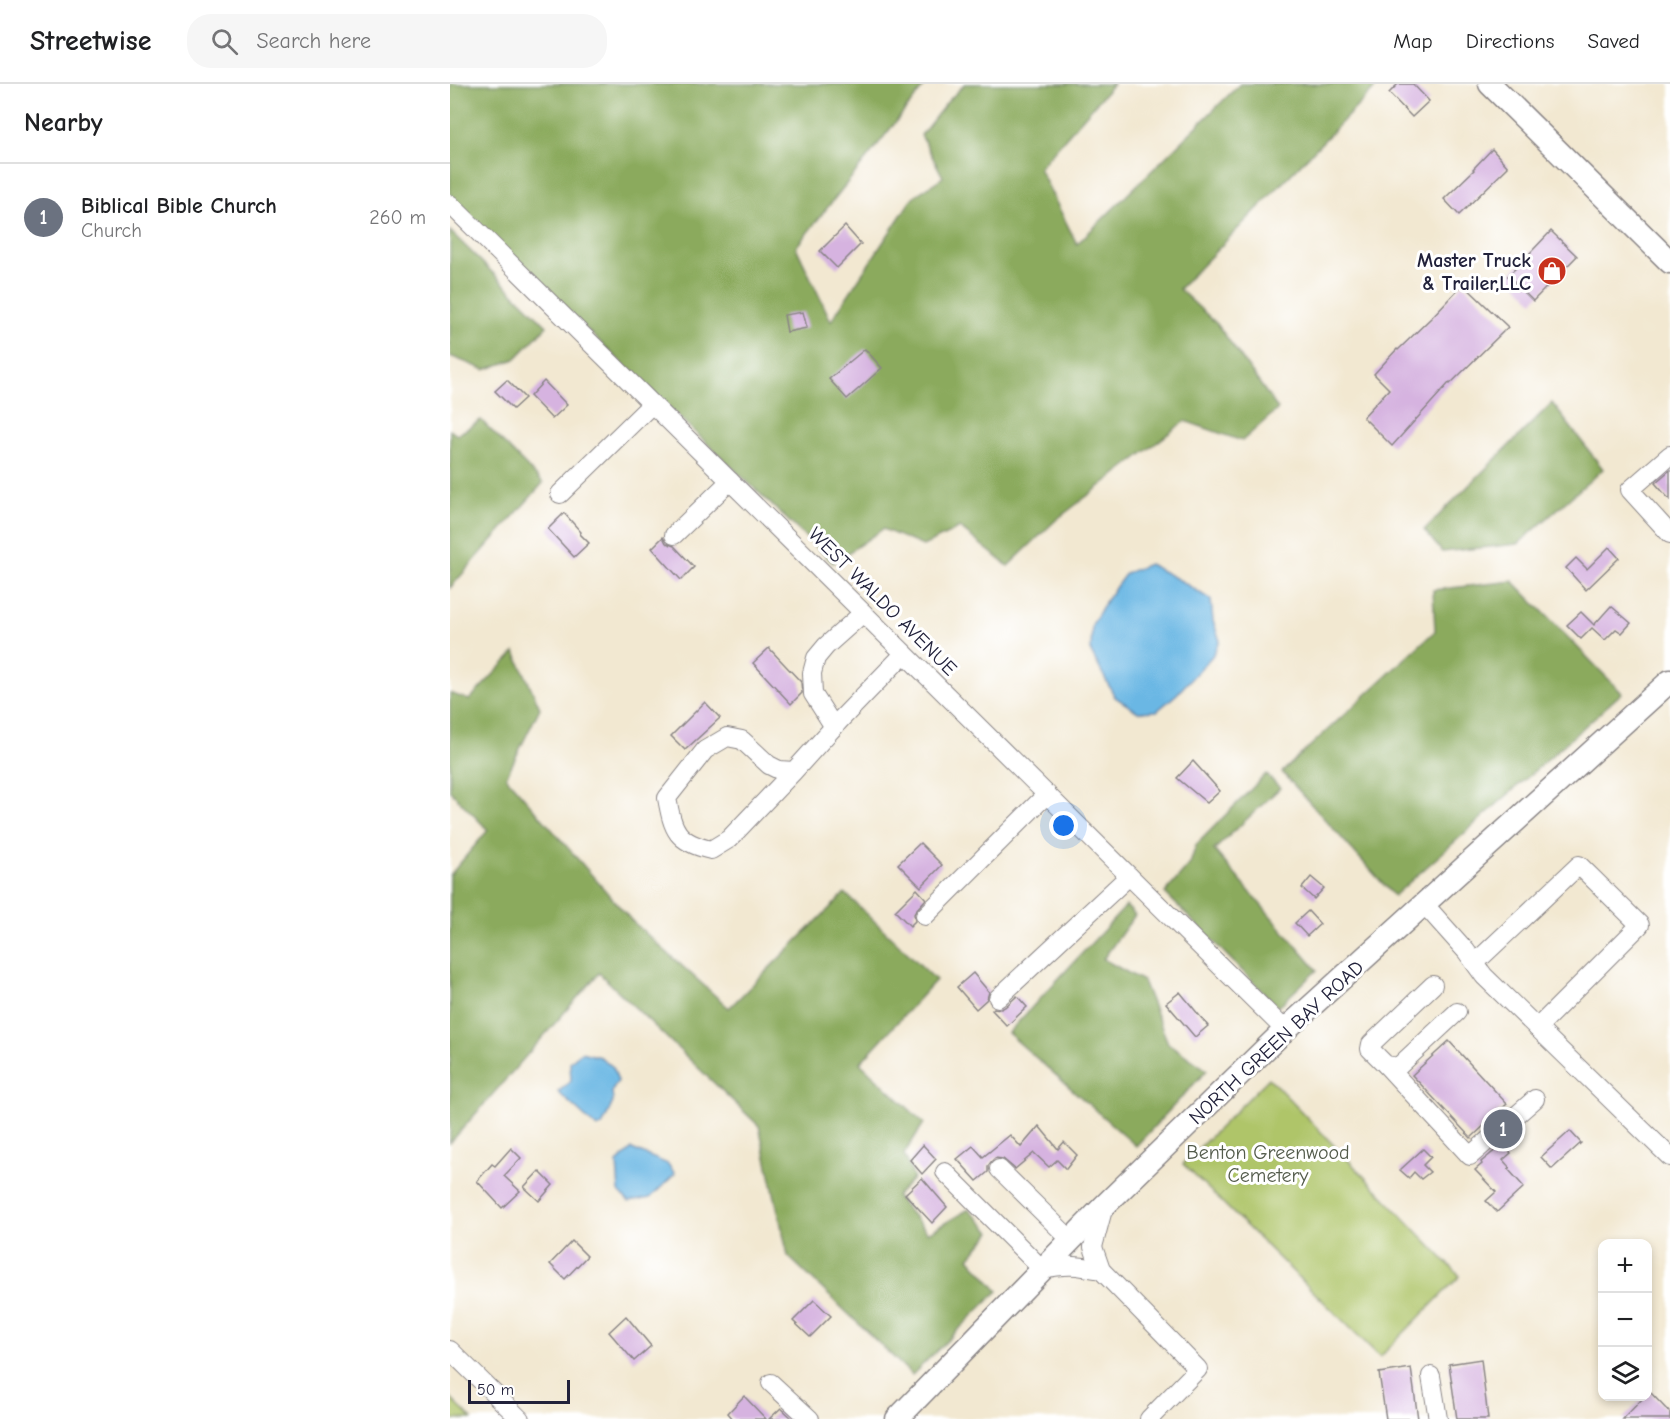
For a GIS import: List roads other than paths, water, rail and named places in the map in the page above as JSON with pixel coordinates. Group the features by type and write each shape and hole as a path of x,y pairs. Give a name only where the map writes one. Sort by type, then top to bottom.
{"main road":[{"path":"1490,84 1670,262"},
{"name":"NORTH GREEN BAY ROAD","path":"897,1419 1104,1206 1285,1030 1670,681"}],"street":[{"name":"WEST WALDO AVENUE","path":"450,204 1285,1030"},
{"path":"560,494 652,404"},
{"path":"1670,455 1630,490 1670,534"},
{"path":"674,535 730,481"},
{"path":"834,728 813,694 812,673 816,658 826,646 863,613"},
{"path":"794,771 779,770 769,765 742,740 727,737 705,750 667,798 672,824 681,837 695,846 711,850 729,839 794,771 904,654"},
{"path":"925,916 1047,794"},
{"path":"1474,963 1579,865 1640,925 1537,1028"},
{"path":"998,998 1129,876"},
{"path":"1424,904 1484,976 1669,1155"},
{"path":"1433,985 1371,1044 1370,1049 1470,1156 1536,1099"},
{"path":"1386,1065 1398,1067 1457,1012"},
{"path":"999,1169 1071,1240"},
{"path":"945,1172 1042,1269 1065,1264 1101,1270"},
{"path":"1104,1206 1093,1247 1101,1270 1198,1369 1149,1419"},
{"path":"450,1350 520,1419"},
{"path":"1431,1376 1438,1419"},
{"path":"771,1383 810,1419"}],"water":[{"path":"1149,564 1211,600 1213,621 1220,641 1212,656 1177,694 1157,711 1138,712 1115,697 1091,652 1092,625 1126,573"},
{"path":"581,1052 600,1057 613,1067 618,1081 612,1091 613,1102 602,1126 597,1128 558,1092 571,1081 570,1062"},
{"path":"632,1149 668,1164 675,1174 650,1198 629,1202 619,1192 617,1163"}],"place":[{"name":"Master Truck & Trailer,LLC","path":"1552,271"},
{"name":"Biblical Bible Church","path":"1503,1129"}],"park label":[{"name":"Benton Greenwood Cemetery","path":"1268,1164"}]}
